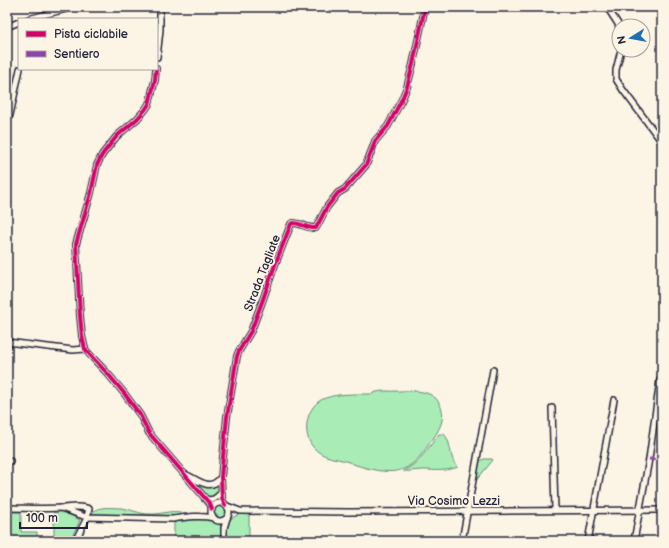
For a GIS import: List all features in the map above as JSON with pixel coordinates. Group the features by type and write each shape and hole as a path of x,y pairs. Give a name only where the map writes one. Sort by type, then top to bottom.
{"street":[{"path":"34,18 74,7"},
{"name":"Strada Tagliate","path":"226,505 223,501 221,493 221,477 227,417 239,351 251,331 291,224 297,223 311,228 316,228 327,207 338,193 345,189 366,165 375,141 388,126 407,87 426,7"},
{"path":"607,7 613,18"},
{"path":"158,48 160,8"},
{"path":"7,27 18,22"},
{"path":"619,58 616,70 616,79 622,90 662,142"},
{"path":"10,114 20,70"},
{"path":"156,70 152,96 149,104 137,119 117,136 102,155 97,165 91,193 76,244 83,344 85,349 124,393 140,415 149,433 210,504 212,509 211,513 214,518"},
{"path":"7,342 73,350 85,349"},
{"path":"462,541 493,370"},
{"path":"634,541 658,400 660,380 662,377"},
{"path":"588,541 614,400"},
{"path":"552,408 555,510"},
{"path":"184,474 210,485 216,483 221,477"},
{"path":"204,498 211,500 221,493"},
{"path":"204,498 210,502 226,505 229,511 224,528 224,541"},
{"path":"200,516 206,514 215,504 218,503"},
{"name":"Via Cosimo Lezzi","path":"226,505 235,510 245,511 330,512 662,510"},
{"path":"7,508 61,508 80,506 89,509 75,541"},
{"path":"61,508 86,517 174,519 200,516 214,518 221,521 228,517"},
{"name":"Via Cosimo Lezzi","path":"228,517 238,512 245,511"},
{"path":"221,521 224,528"}],"green space":[{"path":"379,391 415,391 426,393 436,398 442,409 441,425 423,453 412,464 397,471 371,469 323,455 310,443 307,423 311,410 321,400 336,395 371,394"},
{"path":"439,434 444,434 447,438 453,459 458,467 444,470 403,471 419,459"},
{"path":"484,459 493,460 474,483 479,461"},
{"path":"192,480 209,487 219,484 218,493 213,497 207,497"},
{"path":"220,505 225,507 227,512 225,517 220,519 215,517 213,512 215,507"},
{"path":"101,508 121,508 145,514 180,512 180,514 175,516 91,514 97,509"},
{"path":"7,512 21,512 21,532 37,532 37,541 10,541 10,532 7,532"},
{"path":"54,512 64,512 80,520 72,537 54,537"},
{"path":"240,514 249,514 249,539 282,540 226,541 227,524 231,519"},
{"path":"208,519 222,526 221,541 174,541 174,522"}],"marked path":[{"path":"649,459 662,460"}],"cycle path":[{"path":"225,505 222,498 221,477 227,417 239,351 251,331 291,224 296,223 310,228 316,228 327,207 338,193 345,189 366,165 375,141 388,126 407,87 425,7"},
{"path":"156,70 149,104 137,119 117,136 102,155 97,165 91,193 76,244 82,336 85,349 124,393 140,415 149,433 210,504 212,509"}]}
